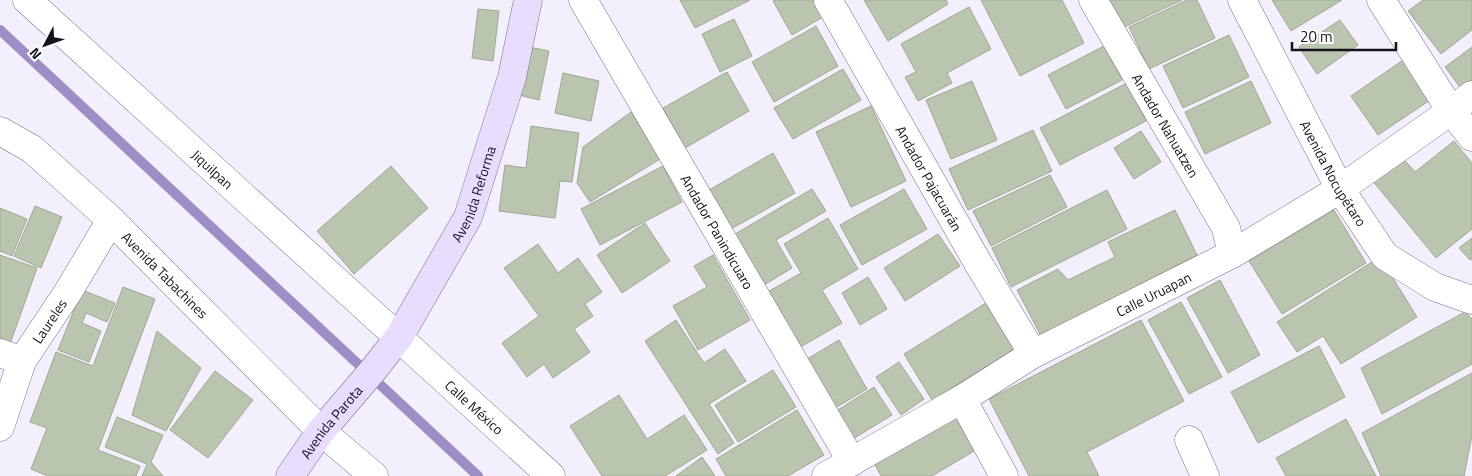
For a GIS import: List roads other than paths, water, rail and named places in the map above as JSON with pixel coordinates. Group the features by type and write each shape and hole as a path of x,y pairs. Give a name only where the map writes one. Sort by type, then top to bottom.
{"street":[{"name":"Avenida Reforma","path":"374,369 399,337 468,217 512,77 528,0"},
{"name":"Andador Pajacuarán","path":"828,0 978,263 1033,354"},
{"name":"Andador Nahuatzen","path":"1093,0 1226,228 1232,254"},
{"name":"Avenida Nocupétaro","path":"1242,0 1340,189 1385,256 1435,287 1472,300"},
{"path":"1381,0 1462,103 1472,137"},
{"name":"Andador Panindicuaro","path":"585,1 852,462"},
{"name":"Jiquilpan","path":"33,4 399,337"},
{"name":"Calle Uruapan","path":"826,476 962,400 1033,354 1232,254 1340,189 1462,103"},
{"name":"Avenida Tabachines","path":"0,131 32,149 111,220 325,426 374,476"},
{"name":"Laureles","path":"0,427 11,357 68,292 111,220"},
{"name":"Calle México","path":"399,337 551,476"},
{"name":"Avenida Parota","path":"290,476 325,426 374,369"},
{"path":"962,400 1004,476"},
{"path":"1189,440 1205,476"}],"waterway":[{"path":"0,30 478,476"}]}
